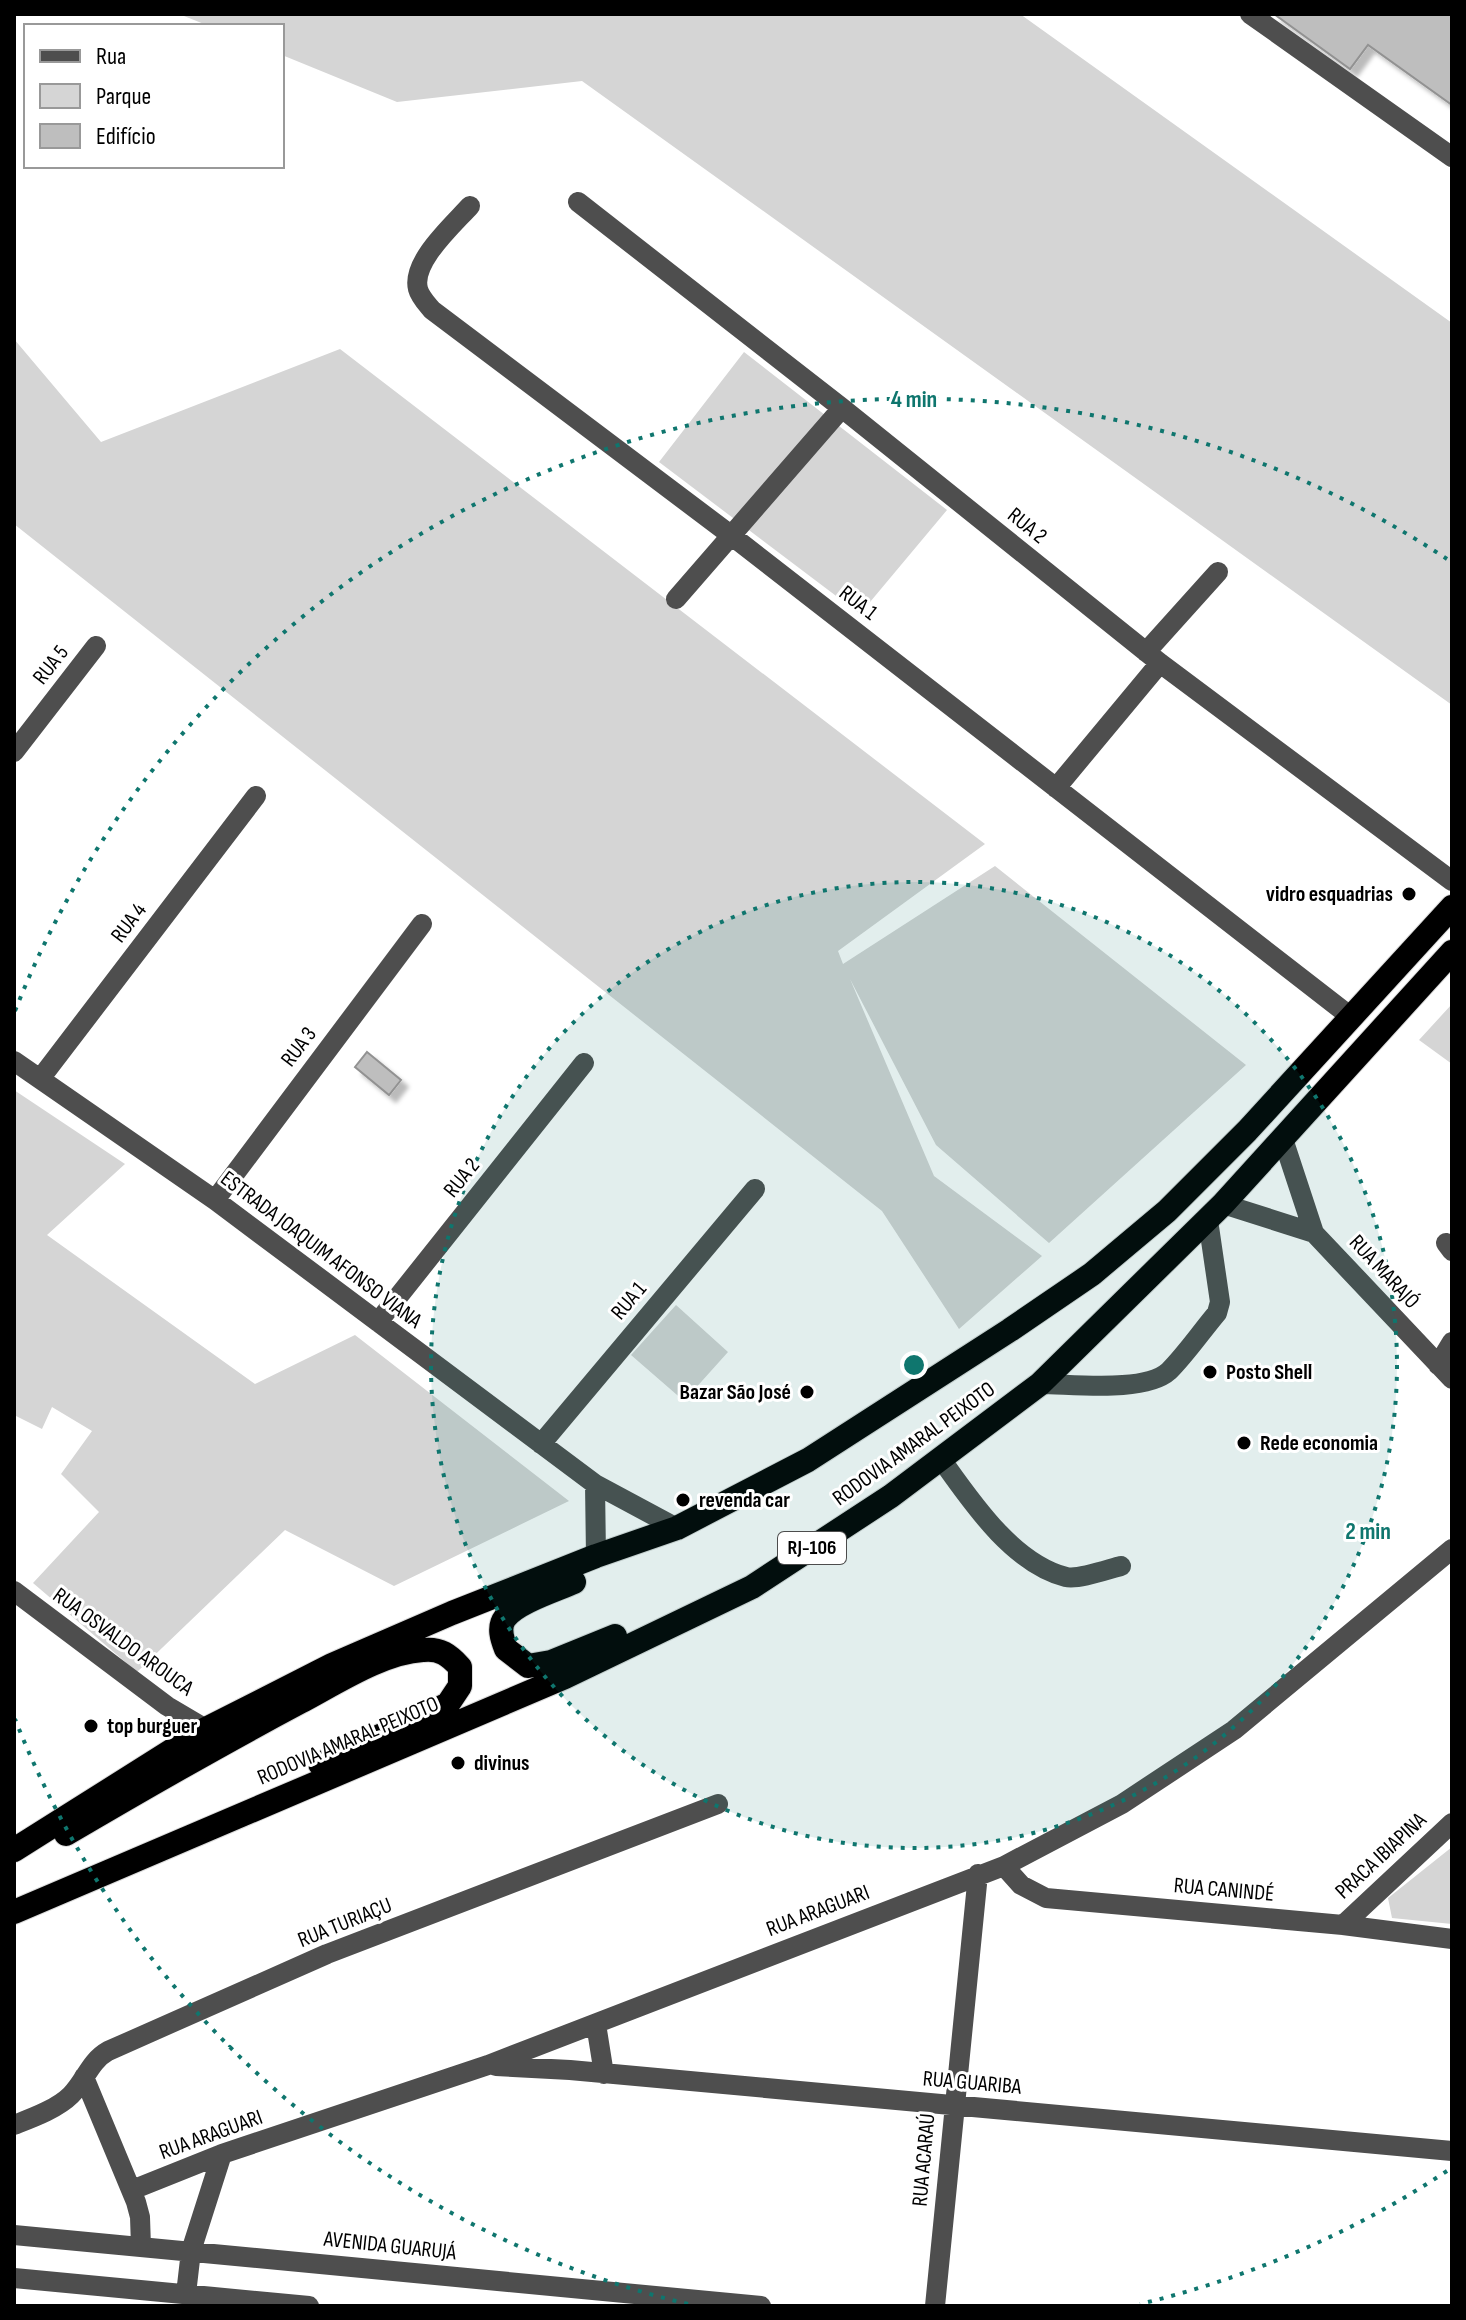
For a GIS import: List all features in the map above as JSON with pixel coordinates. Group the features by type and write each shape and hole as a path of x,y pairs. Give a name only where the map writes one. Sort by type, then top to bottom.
{"highway":[{"name":"RODOVIA AMARAL PEIXOTO","path":"18,1847 206,1729 332,1665 452,1613 596,1556 677,1528 808,1460 871,1421 1092,1274 1177,1201 1247,1131 1452,907"},
{"name":"RODOVIA AMARAL PEIXOTO","path":"14,1912 565,1677 752,1587 891,1496 1040,1384 1216,1212 1452,952"},
{"path":"808,1460 782,1487 707,1529 545,1594 517,1609 505,1618 501,1627 506,1649 528,1666 551,1662 629,1631 754,1569 871,1494 921,1473"},
{"path":"18,1847 29,1856 218,1745 350,1675 398,1655 423,1650 439,1651 450,1656 460,1667 460,1686 448,1704 196,1820 145,1855"}],"street":[{"path":"1250,14 1452,157"},
{"name":"RUA 2","path":"578,202 842,408 1153,658 1452,881"},
{"name":"RUA 1","path":"470,206 430,251 417,275 418,292 432,310 732,536 1351,1017"},
{"path":"676,599 842,408"},
{"path":"1056,788 1218,572"},
{"name":"RUA 5","path":"14,752 96,646"},
{"name":"RUA 4","path":"40,1079 256,796"},
{"name":"RUA 3","path":"215,1200 422,924"},
{"name":"ESTRADA JOAQUIM AFONSO VIANA","path":"14,1061 215,1200 595,1484 677,1528"},
{"name":"RUA 2","path":"378,1322 584,1063"},
{"name":"RUA MARAJÓ","path":"1283,1139 1314,1233 1445,1372"},
{"name":"RUA 1","path":"541,1444 755,1189"},
{"path":"1040,1384 1135,1384 1152,1382 1167,1372 1217,1313 1220,1302 1216,1212"},
{"name":"RUA MARAJÓ","path":"1216,1212 1314,1233"},
{"path":"1445,1372 1452,1342"},
{"path":"941,1459 983,1517 1030,1560 1069,1578 1121,1566"},
{"path":"595,1484 596,1556"},
{"name":"RUA ARAGUARI","path":"132,2190 222,2154 488,2065 1004,1866 1122,1804 1234,1730 1452,1549"},
{"name":"RUA OSVALDO AROUCA","path":"15,1593 167,1706 206,1729"},
{"name":"RUA TURIAÇU","path":"14,2125 66,2099 99,2056 108,2051 327,1954 718,1804"},
{"name":"PRACA IBIAPINA","path":"1343,1925 1452,1823"},
{"name":"RUA CANINDÉ","path":"1004,1866 1021,1885 1046,1898 1343,1925 1452,1939"},
{"name":"RUA ACARAÚ","path":"935,2306 978,1874"},
{"path":"596,2024 604,2074"},
{"name":"RUA GUARIBA","path":"488,2065 1452,2151"},
{"path":"84,2077 132,2190 140,2217 141,2247"},
{"path":"186,2294 191,2251 222,2154"},
{"name":"AVENIDA GUARUJÁ","path":"14,2235 761,2306"},
{"path":"14,2278 309,2306"}],"green space":[{"path":"179,14 1020,14 1452,323 1452,705 582,81 397,102 284,56 284,24 204,24"},
{"path":"14,339 101,442 340,349 985,844 838,951 843,964 995,866 1246,1065 1049,1243 936,1145 850,979 934,1176 1042,1256 959,1329 882,1211 14,524"},
{"path":"744,352 947,510 860,614 659,462"},
{"path":"1452,1004 1452,1064 1419,1040"},
{"path":"14,1090 125,1164 47,1235 255,1384 355,1335 569,1501 394,1586 285,1530 137,1672 33,1583 99,1512 61,1474 92,1431 52,1407 42,1429 14,1415"},
{"path":"676,1305 728,1352 684,1401 631,1355"},
{"path":"1452,1847 1452,1924 1392,1918 1388,1898"}],"building":[{"path":"1274,14 1452,14 1452,105 1368,45 1350,69"},
{"path":"367,1052 401,1080 389,1095 355,1067"}],"place":[{"name":"vidro esquadrias","path":"1409,894"},
{"name":"Posto Shell","path":"1210,1372"},
{"name":"Bazar São José","path":"807,1392"},
{"name":"Rede economia","path":"1244,1443"},
{"name":"revenda car","path":"683,1500"},
{"name":"top burguer","path":"91,1726"},
{"name":"divinus","path":"458,1763"}]}
